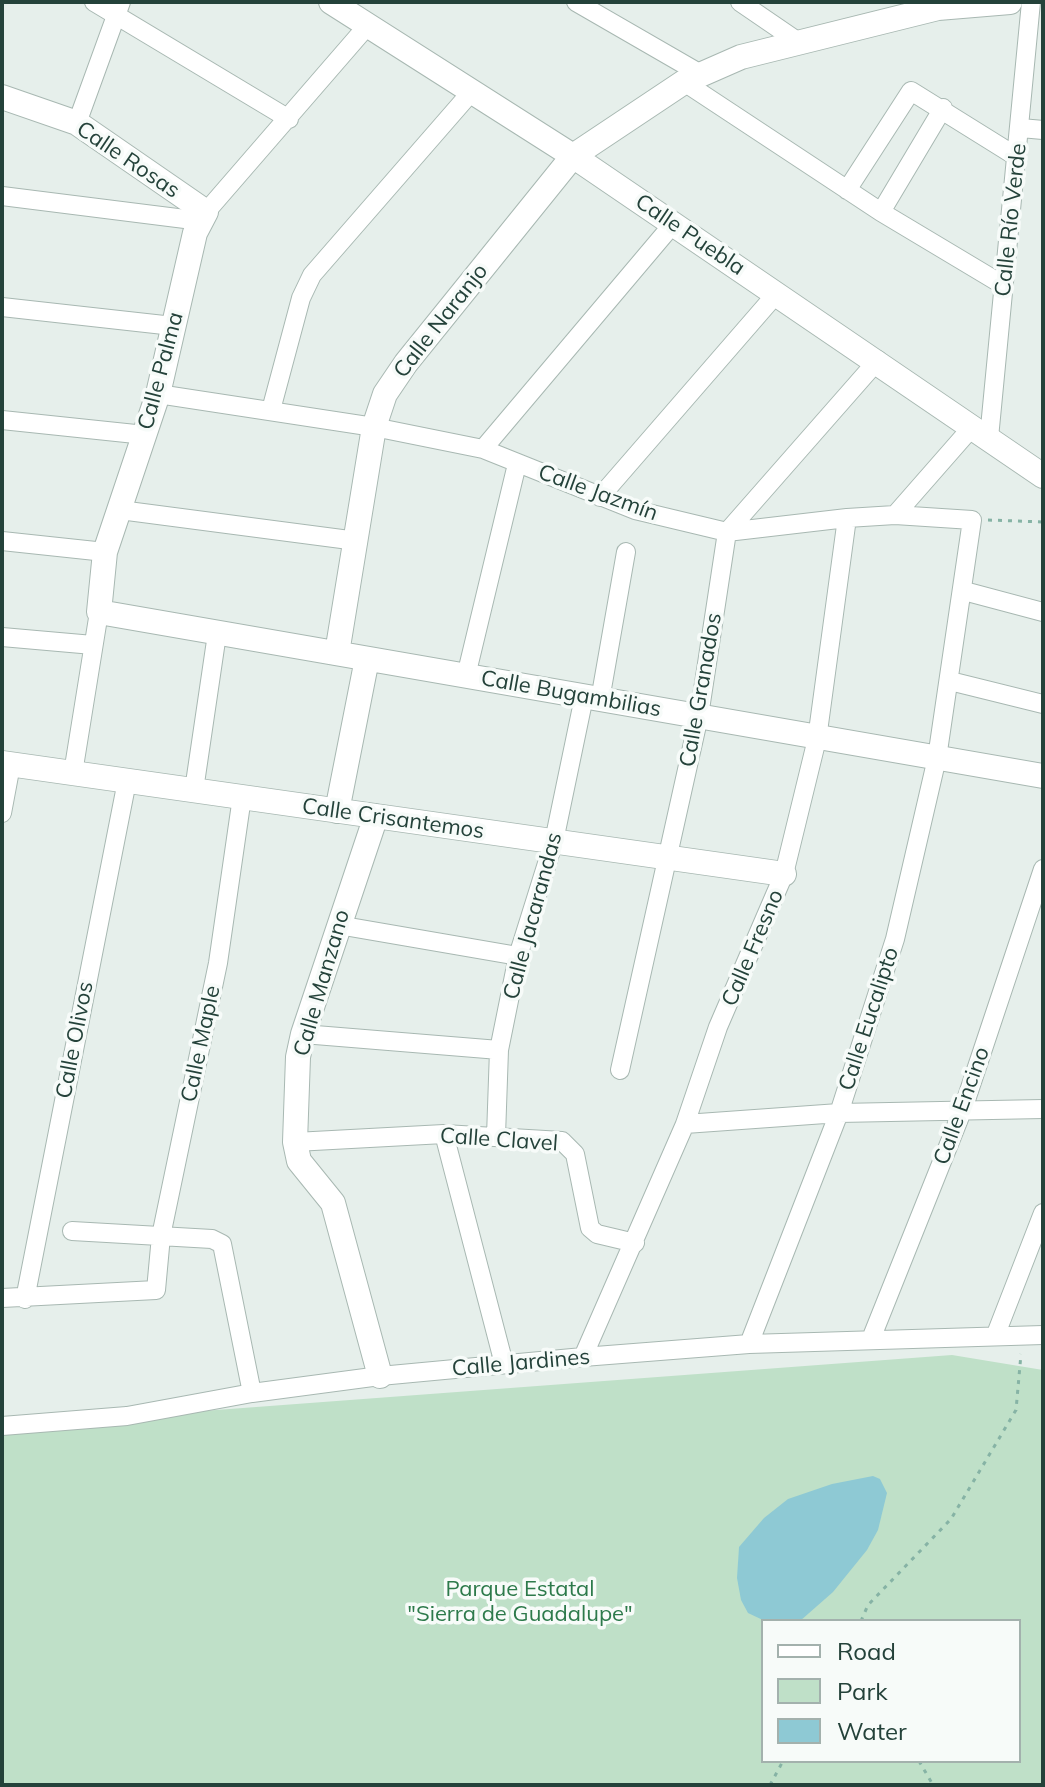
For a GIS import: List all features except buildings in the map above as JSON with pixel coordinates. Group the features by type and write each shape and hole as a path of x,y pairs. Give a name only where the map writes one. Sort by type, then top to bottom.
{"street":[{"path":"94,2 118,8 289,119"},
{"path":"576,2 691,77 847,190 1003,285"},
{"path":"740,2 797,41"},
{"name":"Calle Naranjo","path":"337,653 374,427 385,394 406,363 573,156 691,77 797,41 934,5 1010,2"},
{"name":"Calle Río Verde","path":"981,432 1003,285 1021,128 1031,2"},
{"path":"77,123 118,8"},
{"name":"Calle Palma","path":"73,773 99,612 105,552 158,394 203,217 289,119 352,10"},
{"name":"Calle Puebla","path":"352,10 878,360 1043,476"},
{"path":"271,410 301,298 312,275 473,90"},
{"path":"847,190 911,91 943,108 1017,157"},
{"name":"Calle Rosas","path":"2,97 77,123 203,217"},
{"path":"881,212 943,108"},
{"path":"1021,128 1043,130"},
{"path":"2,196 203,217"},
{"path":"483,449 673,224"},
{"path":"600,497 777,293"},
{"path":"2,307 173,326"},
{"path":"727,532 878,360"},
{"name":"Calle Jazmín","path":"158,394 374,427 483,449 635,510 727,532 895,515 972,520"},
{"path":"2,420 145,435"},
{"path":"895,515 981,432"},
{"path":"466,676 517,464"},
{"path":"120,510 357,541"},
{"name":"Calle Fresno","path":"583,1357 685,1124 718,1027 784,874 817,739 847,518"},
{"name":"Calle Eucalipto","path":"749,1344 839,1113 895,939 937,758 964,591 972,520"},
{"name":"Calle Granados","path":"620,1070 699,716 727,532"},
{"path":"2,541 105,552"},
{"name":"Calle Jacarandas","path":"496,1136 499,1050 518,956 554,841 592,699 626,552"},
{"path":"964,591 1043,612"},
{"name":"Calle Bugambilias","path":"99,612 1043,776"},
{"path":"194,790 217,634"},
{"path":"2,637 93,645"},
{"path":"337,811 367,659"},
{"path":"950,681 1043,704"},
{"path":"2,813 7,764"},
{"name":"Calle Crisantemos","path":"7,764 784,874"},
{"name":"Calle Olivos","path":"25,1299 127,781"},
{"name":"Calle Maple","path":"25,1299 156,1290 161,1236 218,963 242,797"},
{"name":"Calle Manzano","path":"376,816 303,1034 298,1057 295,1142 299,1161 333,1203 380,1376"},
{"name":"Calle Encino","path":"871,1339 963,1109 1043,869"},
{"path":"338,925 518,956"},
{"path":"303,1034 499,1050"},
{"path":"685,1124 839,1113 1043,1109"},
{"path":"444,1134 504,1364"},
{"name":"Calle Clavel","path":"295,1142 444,1134 562,1141 571,1147 590,1228 597,1234 635,1243"},
{"path":"996,1334 1043,1213"},
{"path":"72,1231 212,1239 222,1244 252,1393"},
{"path":"2,1298 25,1299"},
{"name":"Calle Jardines","path":"2,1426 127,1416 252,1393 380,1376 583,1357 749,1344 996,1334 1043,1335"}],"path":[{"path":"972,520 1043,522"},
{"path":"862,1619 868,1605 951,1519 1016,1410 1023,1335"},
{"path":"770,1785 782,1763"},
{"path":"920,1763 933,1785"}],"green space":[{"name":"Parque Estatal \"Sierra de Guadalupe\"","path":"952,1355 1043,1370 1043,1785 2,1785 2,1426"}],"water":[{"path":"873,1476 880,1479 887,1493 878,1530 867,1550 833,1592 802,1619 761,1619 748,1613 741,1600 737,1578 739,1547 764,1518 788,1499 832,1484"}]}
